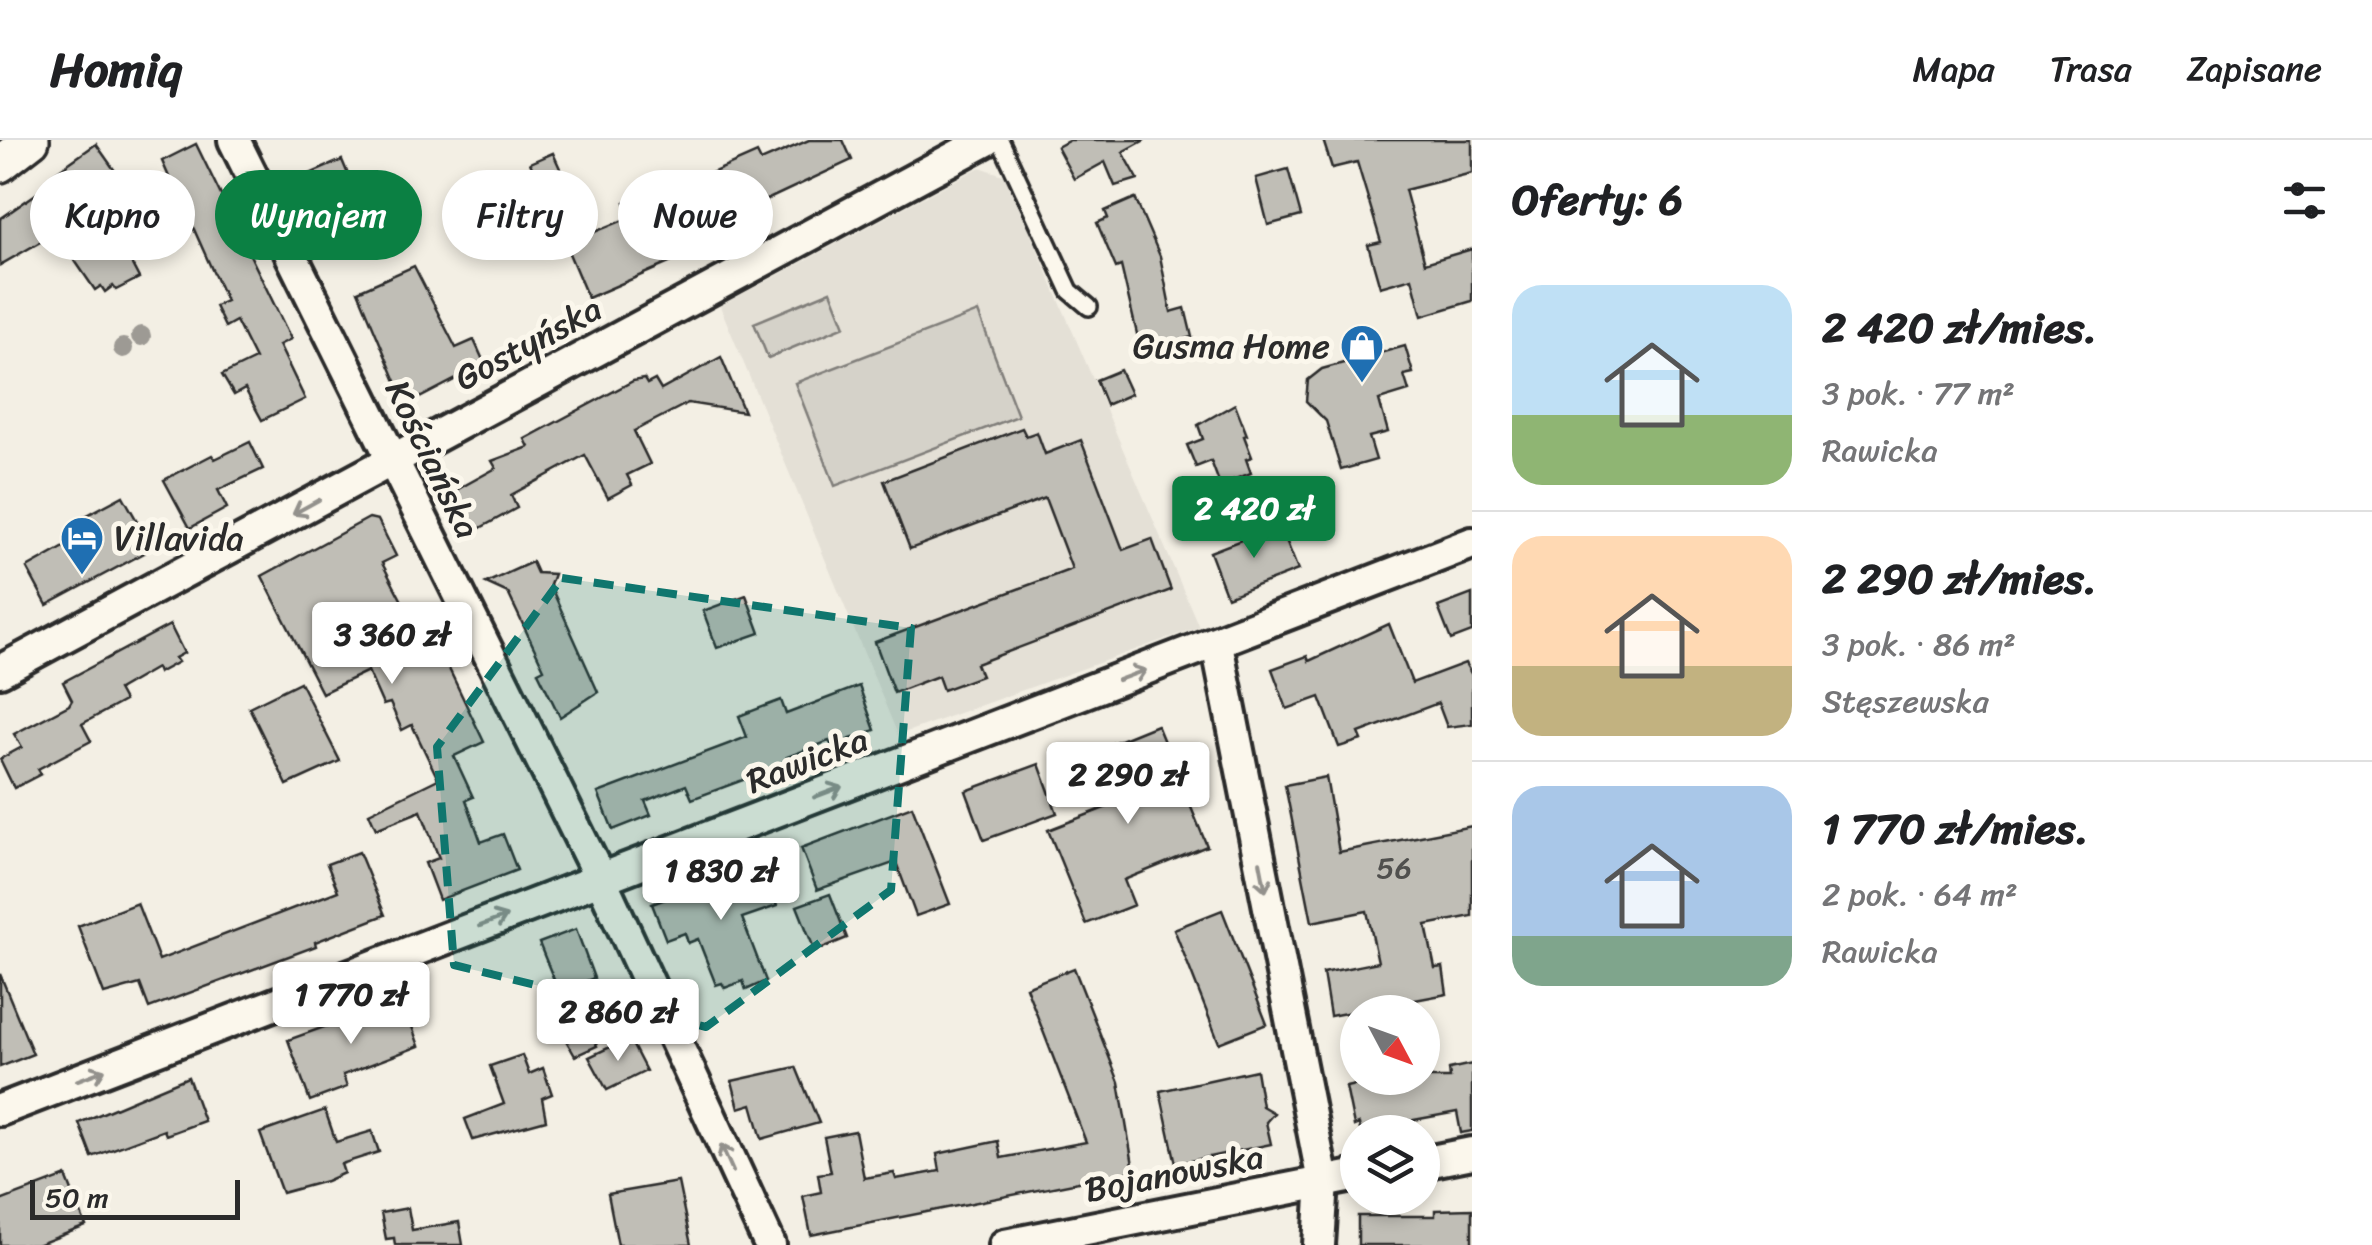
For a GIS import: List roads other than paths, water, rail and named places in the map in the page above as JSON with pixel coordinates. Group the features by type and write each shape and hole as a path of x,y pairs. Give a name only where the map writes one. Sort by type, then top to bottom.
{"street":[{"path":"0,164 31,140"},
{"name":"Kościańska","path":"234,140 601,880 770,1245"},
{"name":"Gostyńska","path":"0,671 987,140"},
{"name":"Rawicka","path":"0,1110 1472,543"},
{"path":"1216,644 1323,1181 1319,1245"},
{"path":"1440,1159 1472,1154"},
{"name":"Bojanowska","path":"1005,1245 1340,1178"}],"lane":[{"path":"1000,140 1070,291 1088,307"}],"place":[{"name":"Gusma Home","path":"1362,384"},
{"name":"Villavida","path":"82,576"}]}
